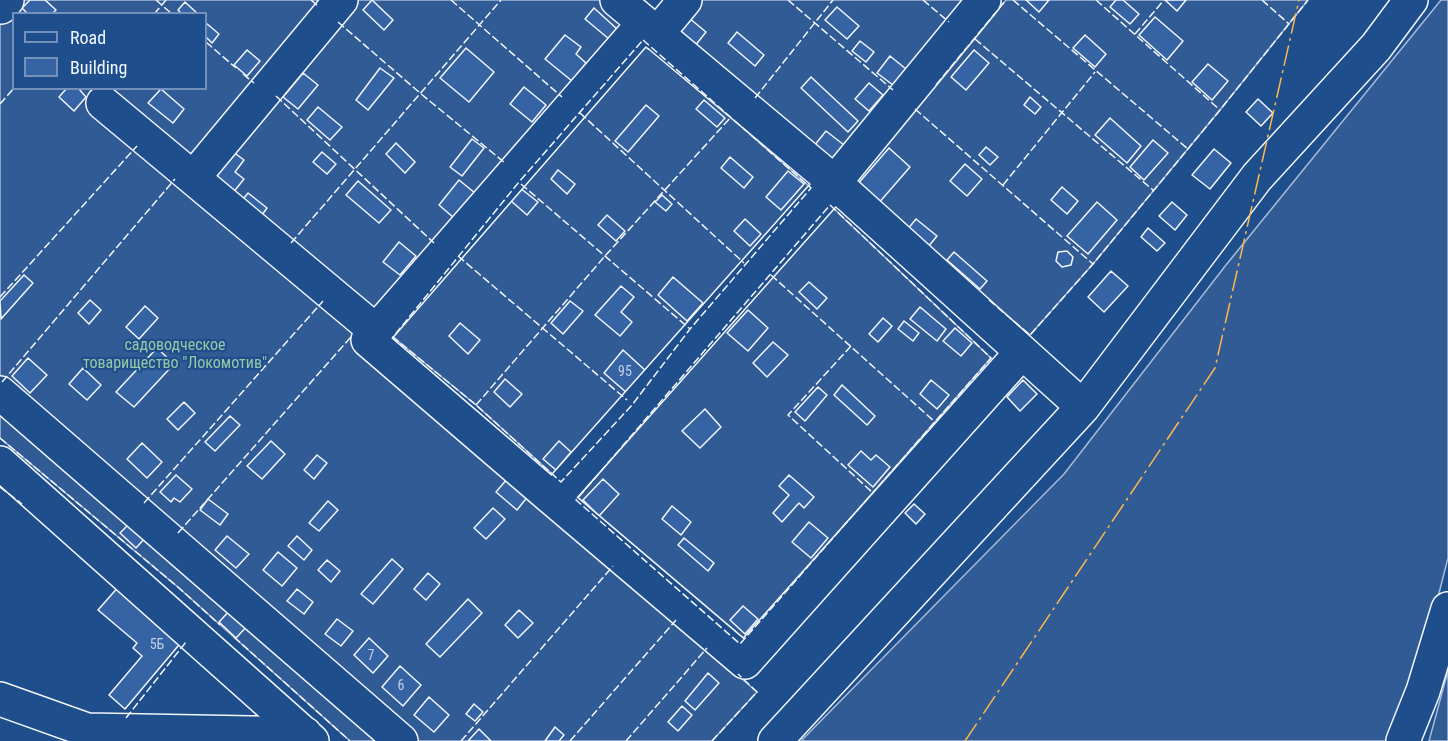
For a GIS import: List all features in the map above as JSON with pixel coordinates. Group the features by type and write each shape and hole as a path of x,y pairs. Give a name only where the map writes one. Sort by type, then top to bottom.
{"street":[{"path":"1,8 7,0"},
{"path":"193,178 341,0"},
{"path":"617,0 834,183 1083,407"},
{"path":"685,0 650,28 368,340 745,662 1022,352"},
{"path":"553,500 834,183 984,0"},
{"path":"775,741 1083,407 1257,177 1376,47 1411,0"},
{"path":"104,103 376,331"},
{"path":"0,393 402,741"},
{"path":"0,463 309,737"},
{"path":"1403,741 1423,691 1448,609"},
{"path":"0,699 87,730 309,737"}],"shaded area":[{"name":"садоводческое товарищество \"Локомотив\"","path":"22,0 605,0 628,19 371,317 350,338 757,692 712,741 350,741 179,588 0,438 0,10"},
{"path":"700,0 966,0 830,166 673,33"},
{"path":"1006,0 1308,0 1093,264 1030,335 852,186"},
{"path":"1441,0 1448,0 1448,558 1430,628 1388,741 801,741 1064,474 1226,265"},
{"path":"643,40 811,188 561,482 476,405 393,337 458,256"},
{"path":"830,205 991,358 740,644 576,500"},
{"path":"1448,671 1448,741 1429,741"}],"building":[{"path":"30,0 45,0 56,10 54,12 26,12 22,8"},
{"path":"372,0 393,20 384,30 363,10"},
{"path":"1026,0 1049,0 1039,12"},
{"path":"1116,0 1123,0 1139,14 1130,24 1110,7"},
{"path":"1165,0 1186,0 1177,11"},
{"path":"185,2 196,12 180,12 178,10"},
{"path":"837,7 859,26 847,39 825,20"},
{"path":"594,8 617,29 609,39 585,19"},
{"path":"1155,17 1183,41 1167,60 1139,35"},
{"path":"689,18 706,32 694,47 677,33"},
{"path":"207,24 219,34 212,43 207,38"},
{"path":"737,32 764,55 755,66 728,43"},
{"path":"565,35 581,47 576,54 586,63 572,81 545,59"},
{"path":"1085,35 1106,54 1095,67 1073,48"},
{"path":"860,41 874,52 866,62 852,51"},
{"path":"466,48 494,72 469,102 440,78"},
{"path":"247,50 260,61 247,76 234,65"},
{"path":"974,50 989,63 966,90 951,77"},
{"path":"890,56 906,69 893,85 877,73"},
{"path":"1208,64 1228,81 1212,100 1192,82"},
{"path":"380,68 394,78 368,110 356,100"},
{"path":"303,73 318,85 298,109 283,97"},
{"path":"811,77 858,121 848,132 801,88"},
{"path":"869,83 883,95 869,111 855,99"},
{"path":"524,87 546,105 532,122 510,104"},
{"path":"65,90 80,90 86,97 74,111 59,97"},
{"path":"162,90 184,109 173,123 148,103"},
{"path":"1030,97 1041,107 1035,114 1024,105"},
{"path":"1258,99 1273,113 1261,126 1246,112"},
{"path":"704,100 725,118 717,127 696,109"},
{"path":"646,105 659,116 628,152 615,141"},
{"path":"318,107 342,127 330,140 307,120"},
{"path":"1110,118 1141,146 1127,163 1095,135"},
{"path":"826,131 844,145 831,160 814,146"},
{"path":"472,139 484,148 462,176 450,167"},
{"path":"1153,140 1168,153 1144,180 1130,167"},
{"path":"396,143 415,162 405,173 386,154"},
{"path":"986,147 998,157 990,165 979,155"},
{"path":"889,148 910,167 877,205 856,186"},
{"path":"1214,149 1231,163 1210,189 1192,175"},
{"path":"232,151 244,160 235,172 244,179 228,199 207,182"},
{"path":"322,152 336,164 327,174 313,162"},
{"path":"730,157 753,177 744,188 721,168"},
{"path":"965,164 982,179 967,196 950,181"},
{"path":"558,170 575,184 567,194 551,179"},
{"path":"788,171 804,184 781,210 766,197"},
{"path":"459,180 475,193 454,218 439,205"},
{"path":"358,181 391,210 379,223 346,195"},
{"path":"1062,187 1078,201 1067,214 1051,200"},
{"path":"520,188 538,202 527,215 510,200"},
{"path":"248,193 267,208 259,219 240,203"},
{"path":"662,195 672,204 666,211 655,202"},
{"path":"1097,202 1117,220 1088,254 1067,236"},
{"path":"1172,202 1187,215 1175,230 1159,216"},
{"path":"607,215 625,231 616,241 598,225"},
{"path":"745,219 761,234 750,246 734,231"},
{"path":"916,219 937,236 928,247 907,230"},
{"path":"1148,228 1165,243 1157,251 1141,237"},
{"path":"399,242 416,256 400,275 383,262"},
{"path":"1067,251 1073,257 1071,265 1062,267 1056,261 1058,252"},
{"path":"954,252 987,281 980,289 947,260"},
{"path":"1111,271 1128,286 1104,312 1088,297"},
{"path":"24,275 33,283 1,319 0,301"},
{"path":"673,277 703,303 687,321 658,295"},
{"path":"809,282 827,298 817,309 799,292"},
{"path":"621,286 634,297 621,312 632,322 620,336 595,315"},
{"path":"90,300 101,310 89,324 78,313"},
{"path":"570,301 583,311 563,334 551,323"},
{"path":"145,306 158,318 139,339 126,327"},
{"path":"920,307 946,329 937,341 910,319"},
{"path":"748,310 768,328 748,351 727,333"},
{"path":"883,318 892,326 878,342 869,334"},
{"path":"904,321 919,333 913,341 898,329"},
{"path":"460,323 480,340 468,354 449,336"},
{"path":"955,328 972,343 961,356 943,341"},
{"path":"773,342 788,355 767,377 753,363"},
{"path":"157,348 174,364 134,407 116,392"},
{"path":"623,350 646,371 627,393 604,373"},
{"path":"28,358 47,375 30,393 12,376"},
{"path":"83,368 101,385 87,400 69,384"},
{"path":"505,379 522,394 510,407 494,392"},
{"path":"931,380 949,395 937,409 920,394"},
{"path":"1023,380 1037,394 1020,411 1007,397"},
{"path":"842,385 875,416 867,425 834,395"},
{"path":"818,387 827,395 805,421 795,412"},
{"path":"184,402 195,413 178,430 167,419"},
{"path":"705,409 721,427 700,448 682,431"},
{"path":"230,416 240,425 215,451 205,442"},
{"path":"271,441 285,454 262,479 247,466"},
{"path":"559,441 571,452 556,470 543,459"},
{"path":"142,443 162,462 147,478 127,459"},
{"path":"861,451 871,460 876,455 890,467 873,487 848,465"},
{"path":"317,455 327,463 314,479 304,470"},
{"path":"176,475 192,489 180,502 174,498 171,502 160,492"},
{"path":"789,475 814,497 804,508 799,503 782,522 773,513 789,495 779,486"},
{"path":"508,478 529,495 517,510 496,492"},
{"path":"603,479 619,494 599,516 583,500"},
{"path":"208,499 228,514 220,525 200,510"},
{"path":"328,501 338,510 319,531 309,523"},
{"path":"914,504 925,514 916,524 905,513"},
{"path":"672,506 691,522 681,535 662,519"},
{"path":"493,508 505,519 486,539 474,528"},
{"path":"809,522 828,538 811,558 792,542"},
{"path":"129,524 145,538 136,548 120,533"},
{"path":"227,536 249,554 236,568 215,550"},
{"path":"297,536 312,550 304,560 288,546"},
{"path":"684,538 714,563 708,571 678,545"},
{"path":"278,552 297,568 282,586 263,570"},
{"path":"392,559 403,569 373,604 361,594"},
{"path":"327,560 340,571 331,582 318,570"},
{"path":"428,573 440,584 426,600 414,589"},
{"path":"120,585 184,639 125,709 109,695 142,656 133,648 137,643 98,610"},
{"path":"297,589 313,602 304,614 287,601"},
{"path":"468,599 482,613 440,657 426,644"},
{"path":"743,606 758,619 745,634 730,620"},
{"path":"233,607 250,623 236,638 219,622"},
{"path":"519,610 533,623 518,638 505,625"},
{"path":"337,619 353,631 341,646 325,634"},
{"path":"369,638 388,656 373,673 354,655"},
{"path":"400,666 421,685 403,706 382,687"},
{"path":"708,673 719,683 695,710 685,701"},
{"path":"429,697 449,715 434,732 414,715"},
{"path":"474,704 483,712 475,721 466,714"},
{"path":"682,706 692,715 678,731 668,722"},
{"path":"555,727 564,735 559,741 545,741"},
{"path":"479,729 491,741 468,741"}],"fence":[{"path":"156,0 170,12"},
{"path":"156,12 166,0"},
{"path":"311,0 318,6"},
{"path":"451,0 562,97"},
{"path":"291,243 501,0"},
{"path":"788,0 893,90"},
{"path":"755,98 833,0"},
{"path":"923,0 949,22"},
{"path":"936,85 1006,0"},
{"path":"1013,0 1188,149"},
{"path":"1096,0 1220,110"},
{"path":"1135,34 1164,0"},
{"path":"1262,0 1289,24"},
{"path":"989,300 1030,335 1093,264 1308,0"},
{"path":"338,22 505,163"},
{"path":"975,39 1153,190"},
{"path":"643,40 811,188 690,329 632,405 561,482 476,405 393,337 519,182 643,40"},
{"path":"207,43 236,68"},
{"path":"1003,185 1095,72"},
{"path":"243,74 254,83"},
{"path":"0,104 12,90"},
{"path":"276,96 434,243"},
{"path":"915,109 1093,264"},
{"path":"580,113 744,263"},
{"path":"476,405 605,256 731,117"},
{"path":"0,297 137,146"},
{"path":"2,382 175,179"},
{"path":"521,184 690,329"},
{"path":"830,205 991,358 740,644 576,500 830,205"},
{"path":"458,256 627,400"},
{"path":"771,275 935,422"},
{"path":"144,503 323,301"},
{"path":"178,533 350,338"},
{"path":"851,346 788,415 873,493"},
{"path":"0,438 220,625"},
{"path":"0,487 22,504"},
{"path":"461,741 613,566"},
{"path":"570,741 676,620"},
{"path":"234,637 350,741"},
{"path":"126,718 186,642"},
{"path":"626,741 707,648"},
{"path":"712,741 757,692 738,674"}],"power":[{"path":"965,741 1215,368 1299,0"}]}
